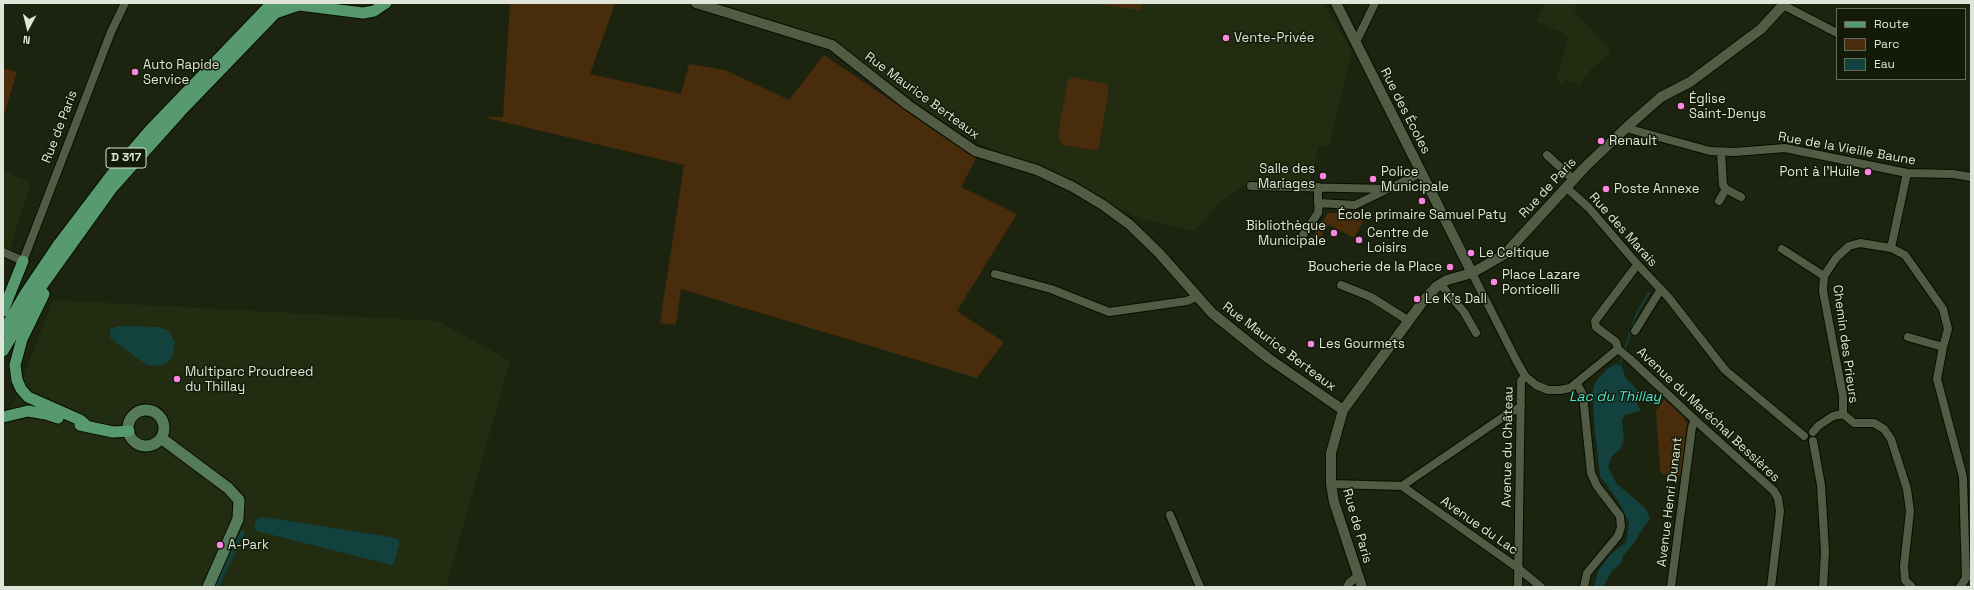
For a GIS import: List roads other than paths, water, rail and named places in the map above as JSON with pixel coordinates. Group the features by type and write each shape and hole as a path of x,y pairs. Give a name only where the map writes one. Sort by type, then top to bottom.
{"main road":[{"name":"D 317","path":"3,332 54,251 112,174 150,130 274,8 285,3"},
{"path":"274,8 298,5 318,5 363,13 374,11 386,3"},
{"name":"D 317","path":"3,351 41,287 112,188 274,8"},
{"path":"3,311 23,261"},
{"path":"59,261 22,339 15,365 17,380 21,389 28,397 80,420 87,426"},
{"path":"3,417 28,411 46,414 70,423 113,432 129,431"},
{"path":"142,411 150,411 158,415 163,422 164,430 161,438 151,445 142,446 135,442 129,431 130,422 134,415 142,411"},
{"path":"161,438 228,488 239,500 238,519 208,587"}],"street":[{"name":"Rue de Paris","path":"23,261 111,32 125,3"},
{"name":"Rue Maurice Berteaux","path":"696,3 832,46 908,105 975,150 1037,170 1074,187 1129,224 1170,264 1196,297 1212,313 1268,358 1343,410"},
{"name":"Rue des Écoles","path":"1336,3 1472,273"},
{"path":"1356,42 1375,3"},
{"name":"Rue de Paris","path":"1362,587 1334,502 1331,484 1331,453 1343,410 1424,300 1440,284 1472,273 1505,254 1574,180 1626,128 1662,97 1690,82 1761,29 1784,4"},
{"path":"1784,4 1836,32"},
{"name":"Rue de la Vieille Baune","path":"1626,128 1710,151 1721,152 1785,148 1907,173 1953,174 1971,177"},
{"path":"1721,152 1721,172 1726,189 1741,197"},
{"path":"1547,155 1574,180"},
{"path":"1319,204 1355,205 1422,173"},
{"path":"1891,248 1907,173"},
{"path":"1251,186 1388,189"},
{"path":"1299,241 1318,213 1318,187"},
{"name":"Rue des Marais","path":"1567,188 1589,208 1637,264 1661,289 1725,370 1804,436"},
{"path":"1719,201 1726,189"},
{"name":"Chemin des Prieurs","path":"1843,414 1843,396 1823,291 1824,276 1836,258 1849,246 1860,243 1891,248 1905,255 1944,309 1948,329 1942,347 1937,379 1963,477 1966,578 1960,587"},
{"name":"Chemin des Prieurs","path":"1782,249 1824,276"},
{"path":"3,252 23,261"},
{"path":"1618,350 1616,342 1596,327 1595,321 1634,269"},
{"name":"Avenue du Château","path":"1472,273 1525,376 1521,381 1518,587"},
{"path":"995,274 1051,289 1109,312 1187,301 1196,297"},
{"path":"1342,284 1371,297 1409,321"},
{"path":"1440,284 1464,312 1476,333"},
{"path":"1635,331 1661,289"},
{"path":"1908,337 1942,347"},
{"name":"Avenue du Maréchal Bessières","path":"1525,376 1536,385 1548,390 1560,390 1570,388 1577,384 1618,350 1630,358 1695,420 1774,491 1778,498 1780,511 1771,587"},
{"path":"1577,384 1583,395 1591,474 1597,486 1620,516 1621,526 1618,536 1587,573 1584,587"},
{"path":"1331,484 1402,486 1509,413 1521,407"},
{"name":"Chemin des Prieurs","path":"1813,432 1818,426 1833,416 1843,414"},
{"name":"Chemin des Prieurs","path":"1843,414 1854,423 1874,423 1884,429 1891,439 1907,489 1910,511 1904,566 1905,580 1912,587"},
{"name":"Avenue Henri Dunant","path":"1671,587 1692,427 1695,420"},
{"path":"1813,441 1809,442 1805,440 1804,436 1807,431 1813,432 1815,437 1813,441 1822,492 1825,552 1823,587"},
{"name":"Avenue du Lac","path":"1402,486 1518,568 1541,587"},
{"path":"1170,514 1200,587"},
{"path":"1347,587 1349,583 1358,576"}],"water":[{"path":"119,326 158,327 169,331 175,343 172,358 163,365 150,366 144,363 110,337 110,329"},
{"name":"Lac du Thillay","path":"1616,364 1622,366 1626,379 1637,389 1635,400 1641,411 1625,415 1622,420 1624,440 1620,449 1612,456 1608,467 1616,483 1645,508 1650,518 1633,544 1622,557 1623,560 1616,568 1613,569 1603,587 1594,587 1598,571 1610,555 1626,542 1629,523 1619,502 1600,476 1594,423 1593,390 1596,381 1608,368"},
{"path":"263,517 391,537 399,540 399,545 394,563 391,565 257,531 254,528 256,520"},
{"path":"241,530 245,532 219,587 215,587"}],"waterway":[{"path":"1625,348 1637,313 1649,293"},
{"path":"1620,363 1622,358"}],"place":[{"name":"Vente-Privée","path":"1226,38"},
{"name":"Auto Rapide Service","path":"135,72"},
{"name":"Église Saint-Denys","path":"1681,106"},
{"name":"Renault","path":"1601,141"},
{"name":"Pont à l'Huile","path":"1868,172"},
{"name":"Salle des Mariages","path":"1323,176"},
{"name":"Police Municipale","path":"1373,179"},
{"name":"Poste Annexe","path":"1606,189"},
{"name":"École primaire Samuel Paty","path":"1422,201"},
{"name":"Bibliothèque Municipale","path":"1334,233"},
{"name":"Centre de Loisirs","path":"1359,240"},
{"name":"Le Celtique","path":"1471,253"},
{"name":"Boucherie de la Place","path":"1450,267"},
{"name":"Place Lazare Ponticelli","path":"1494,282"},
{"name":"Le K's Dall","path":"1417,299"},
{"name":"Les Gourmets","path":"1311,344"},
{"name":"Multiparc Proudreed du Thillay","path":"177,379"},
{"name":"A-Park","path":"220,545"}]}
